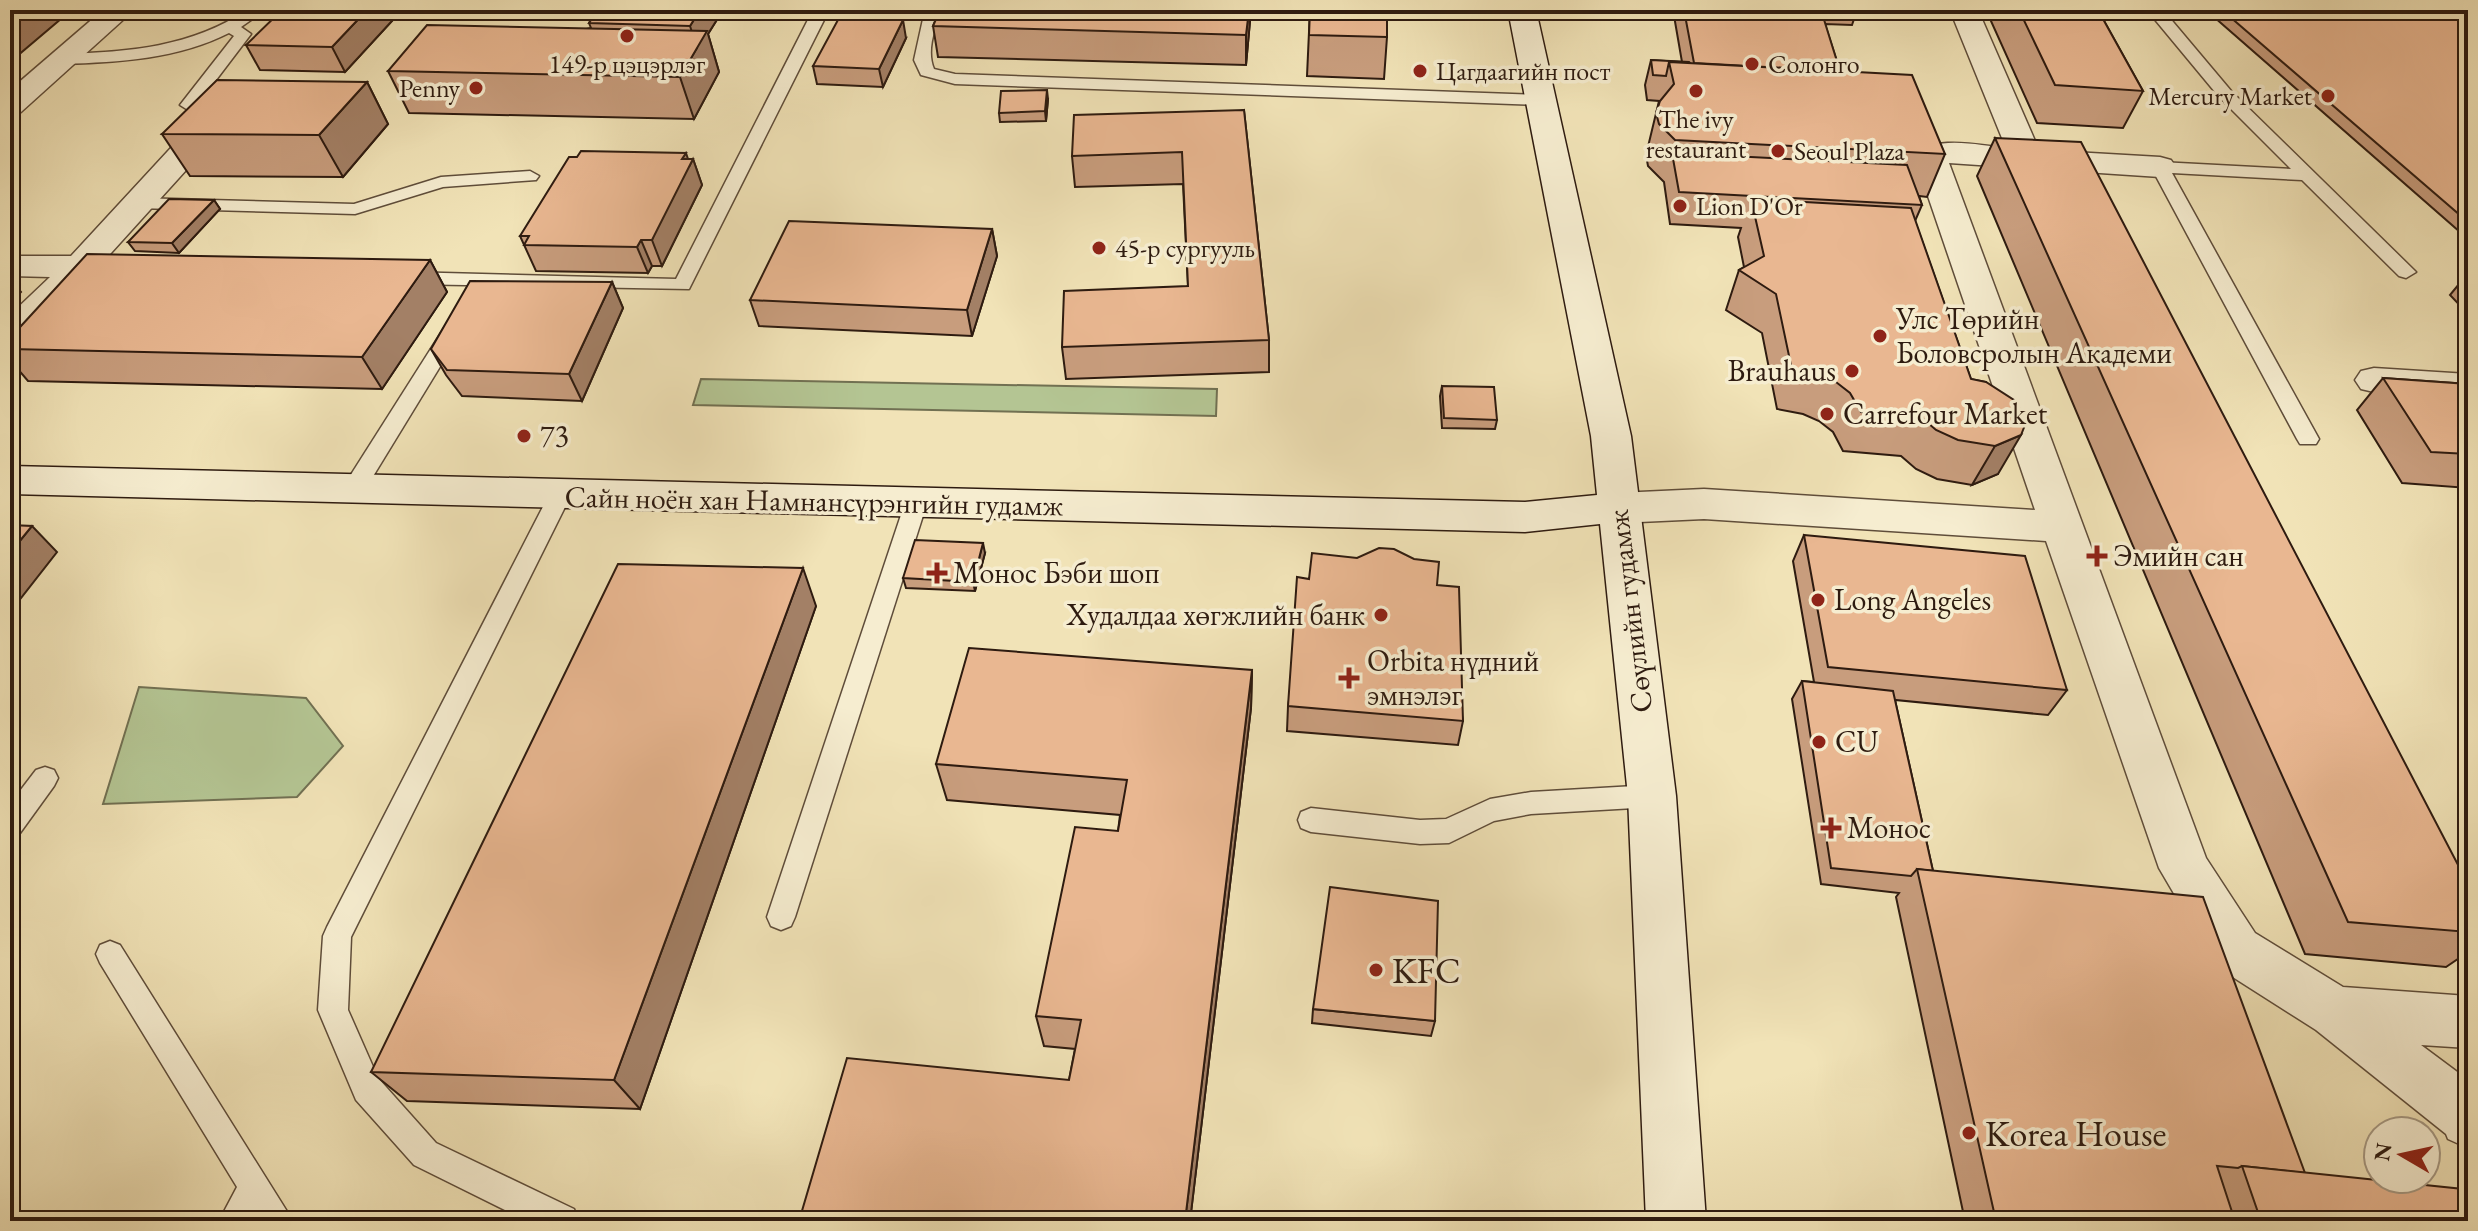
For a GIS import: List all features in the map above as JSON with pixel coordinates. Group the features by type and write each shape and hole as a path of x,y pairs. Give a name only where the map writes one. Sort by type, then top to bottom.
{"street":[{"path":"10,106 120,10"},
{"name":"Сөүлийн гудамж","path":"1522,10 1611,436 1652,796 1676,1221"},
{"path":"1964,10 2027,159"},
{"path":"10,336 96,267 136,203 201,112"},
{"path":"2160,167 1941,153 1931,158 2184,868 2236,950 2335,1012 2466,1114 2468,1119"},
{"path":"10,266 96,267"},
{"path":"2374,380 2468,386"},
{"name":"Сайн ноён хан Намнансүрэнгийн гудамж","path":"10,480 1525,517 1704,504 2062,527"},
{"path":"2335,1012 2468,1022"}],"lane":[{"path":"64,59 138,57 232,29 257,10"},
{"path":"391,277 682,285 821,10"},
{"path":"933,10 922,60 927,72 955,79 1542,100"},
{"path":"2155,10 2226,95 2406,272"},
{"path":"201,112 243,34 232,29"},
{"path":"2160,167 2307,175"},
{"path":"2160,167 2308,439"},
{"path":"136,203 355,209 441,182 530,176"},
{"path":"353,490 485,280"},
{"path":"560,495 337,936 333,1010 367,1089 425,1154 562,1221"},
{"path":"781,917 916,503"},
{"path":"10,825 45,778"},
{"path":"1311,820 1420,832 1449,831 1490,810 1517,805 1652,796"},
{"path":"110,954 277,1221"},
{"path":"235,1221 255,1187"}],"green space":[{"path":"701,379 1217,389 1216,416 693,405"},
{"path":"139,687 306,698 343,746 297,797 103,804"}],"building":[{"path":"282,10 367,10 332,47 246,45"},
{"path":"598,10 700,10 690,26 589,23"},
{"path":"940,10 1249,10 1246,35 933,26"},
{"path":"1310,10 1387,10 1387,37 1309,35"},
{"path":"1684,10 1821,10 1840,71 1694,63"},
{"path":"2019,10 2098,10 2143,91 2055,85"},
{"path":"2222,10 2468,10 2468,222"},
{"path":"839,18 903,20 879,69 813,66"},
{"path":"427,25 707,31 680,77 388,71"},
{"path":"1651,60 1690,63 1669,62 1666,76 1653,75"},
{"path":"1669,62 1912,75 1945,154 1675,140 1659,124 1656,113 1660,101 1674,84"},
{"path":"217,80 367,82 319,135 162,134"},
{"path":"1047,90 1045,111 999,113 1001,91"},
{"path":"1244,110 1269,340 1062,347 1064,291 1188,286 1182,152 1072,156 1074,115"},
{"path":"1995,138 2081,142 2468,884 2468,932 2348,922"},
{"path":"581,151 686,153 682,159 693,159 652,240 641,240 637,247 524,245 529,236 520,236 569,157 577,157"},
{"path":"1672,153 1907,165 1922,205 1679,192"},
{"path":"169,199 214,200 172,243 128,242"},
{"name":"Brauhaus","path":"1751,199 1911,208 1971,379 1986,382 2017,402 2025,425 2021,435 1995,446 1958,440 1936,430 1921,417 1861,412 1850,393 1836,382 1819,374 1792,370 1776,294 1739,270 1764,256"},
{"path":"789,221 992,229 967,310 750,300"},
{"path":"87,254 430,260 362,357 10,349 10,338"},
{"path":"470,281 612,282 569,374 447,370 431,349"},
{"path":"2383,378 2468,384 2468,454 2431,452"},
{"path":"1442,386 1494,387 1497,420 1444,418"},
{"path":"10,525 32,526 10,553"},
{"path":"1804,535 2025,556 2067,690 1828,667"},
{"path":"915,540 983,543 973,582 903,578"},
{"path":"1379,548 1394,549 1414,559 1439,562 1437,585 1459,587 1463,721 1288,706 1297,577 1309,579 1312,553 1357,558"},
{"path":"618,564 803,568 614,1080 371,1072"},
{"path":"969,648 1252,670 1185,1221 799,1221 847,1058 1069,1080 1081,1020 1036,1016 1075,827 1118,831 1127,780 936,764"},
{"path":"1802,681 1893,691 1933,871 1917,869 1911,876 1831,868"},
{"path":"1917,869 2203,897 2305,1173 2217,1166 2235,1221 1996,1221"},
{"name":"KFC","path":"1330,887 1438,901 1435,1021 1313,1009"},
{"path":"2242,1166 2362,1178 2362,1195 2442,1195 2442,1187 2463,1189 2468,1200 2468,1221 2261,1221"}],"place":[{"name":"149-р цэцэрлэг","path":"627,36"},
{"name":"Солонго","path":"1752,64"},
{"name":"Цагдаагийн пост","path":"1420,71"},
{"name":"Penny","path":"476,88"},
{"name":"The ivy restaurant","path":"1696,91"},
{"name":"Mercury Market","path":"2328,96"},
{"name":"Seoul Plaza","path":"1778,151"},
{"name":"Lion D'Or","path":"1680,206"},
{"name":"45-р сургууль","path":"1099,248"},
{"name":"Улс Төрийн Боловсролын Академи","path":"1880,336"},
{"name":"Brauhaus","path":"1852,371"},
{"name":"Carrefour Market","path":"1827,414"},
{"name":"73","path":"524,436"},
{"name":"Эмийн сан","path":"2097,556"},
{"name":"Монос Бэби шоп","path":"937,573"},
{"name":"Long Angeles","path":"1818,600"},
{"name":"Худалдаа хөгжлийн банк","path":"1381,615"},
{"name":"Orbita нүдний эмнэлэг","path":"1349,678"},
{"name":"CU","path":"1819,742"},
{"name":"Монос","path":"1831,828"},
{"name":"KFC","path":"1376,970"},
{"name":"Korea House","path":"1969,1133"}]}
